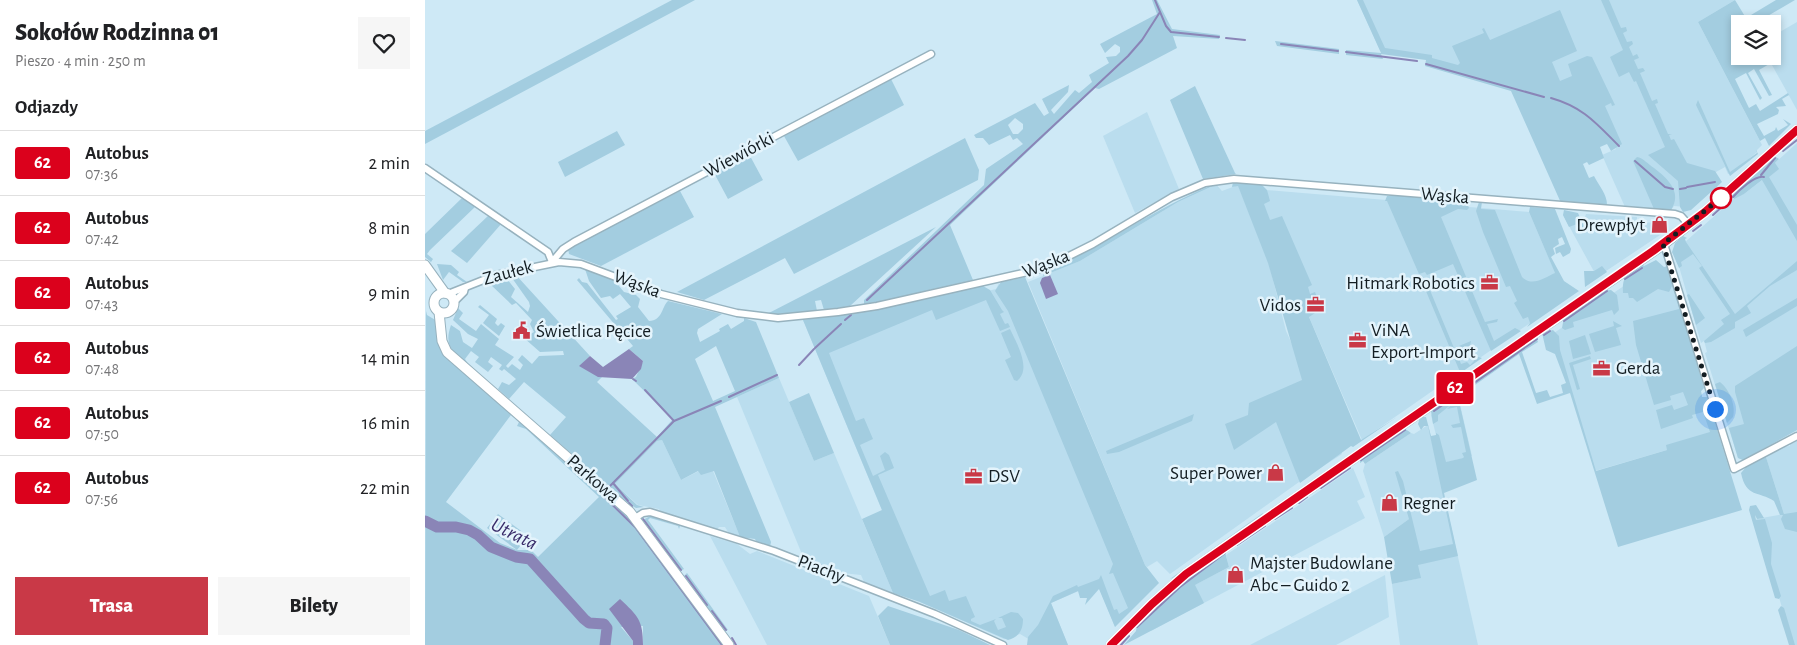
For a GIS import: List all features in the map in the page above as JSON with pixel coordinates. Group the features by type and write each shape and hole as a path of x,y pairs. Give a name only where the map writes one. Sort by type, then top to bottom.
{"street":[{"name":"Wiewiórki","path":"552,262 563,249 573,242 931,54"},
{"path":"1111,645 1152,604 1193,569 1663,244 1689,225 1797,130"},
{"path":"425,168 547,252 552,262"},
{"name":"Wąska","path":"552,262 581,264 661,294 723,310 761,317 797,317 877,306 1038,270 1093,244 1172,197 1215,180 1269,181 1679,215 1689,225"},
{"path":"1663,244 1734,469 1797,436"},
{"name":"Zaułek","path":"446,296 496,275 552,262"},
{"path":"425,265 453,308 443,313"},
{"name":"Parkowa","path":"446,296 434,304 443,313 441,331 443,346 452,358 602,486 635,518 729,645"},
{"name":"Piachy","path":"635,518 650,512 774,551 935,614 1003,645"}],"shaded area":[{"path":"672,0 695,0 425,144 425,131"},
{"path":"1152,0 1157,0 1172,29 1220,35 1219,39 1173,36 1177,48 1099,89 1095,88 950,225 973,280 864,305 864,300 984,185 986,169 1023,144 1017,138 1013,140 1010,135 989,145 983,138 976,138 974,135 1035,103 1044,116 1049,113 1042,99 1069,85 1068,92 1051,110 1054,114 1075,90 1079,93 1092,82 1089,75 1109,63 1106,57 1116,56 1120,52 1120,47 1115,44 1105,53 1100,44 1157,14","holes":["1015,118 1023,124 1023,129 1018,134 1013,134 1008,125"]},
{"path":"1357,0 1735,0 1698,22 1762,145 1757,152 1732,173 1728,174 1725,167 1716,172 1686,207 1674,206 1671,210 1625,207 1602,155 1616,149 1594,117 1418,56 1380,50"},
{"path":"1357,0 1363,0 1385,48 1432,55 1432,58 1458,65 1460,63 1452,46 1484,33 1482,29 1484,28 1490,40 1560,10 1577,51 1552,62 1560,81 1572,76 1568,64 1587,56 1592,57 1615,105 1612,106 1611,103 1605,106 1622,144 1611,151 1607,144 1600,147 1604,158 1589,165 1587,162 1583,164 1589,178 1594,176 1603,191 1607,207 1561,203 1511,91 1425,66 1426,60 1381,54 1383,59 1346,55 1346,50 1381,53"},
{"path":"1601,0 1609,0 1621,28 1626,27 1627,31 1623,33 1627,42 1632,41 1633,44 1629,47 1633,56 1637,54 1639,58 1634,60 1638,69 1643,68 1645,71 1640,73 1652,101 1657,99 1658,103 1655,104 1668,134 1672,134 1669,135 1671,140 1674,139 1687,163 1715,171 1722,182 1691,210 1683,212 1680,207 1678,181 1648,155 1665,147 1636,81 1634,82 1629,72 1619,77 1610,57 1623,50"},
{"path":"1735,0 1744,15 1731,15 1731,65 1768,65 1759,70 1772,95 1769,96 1754,69 1748,73 1762,98 1760,100 1746,73 1735,79 1749,108 1756,104 1760,111 1788,93 1789,95 1782,99 1786,106 1776,107 1779,110 1778,114 1757,124 1764,136 1775,130 1776,127 1778,131 1788,125 1783,119 1791,124 1769,146 1765,138 1760,141 1698,22"},
{"path":"1776,0 1795,0 1769,15 1751,15"},
{"path":"1797,22 1797,110 1772,65 1781,65 1781,31"},
{"path":"1275,41 1339,49 1339,54 1277,46"},
{"path":"891,79 904,105 798,161 784,136"},
{"path":"1195,86 1236,174 1203,179 1170,100"},
{"path":"1698,100 1730,172 1757,153 1756,150 1758,154 1730,176 1696,105"},
{"path":"1147,112 1179,189 1135,213 1103,136"},
{"path":"617,131 625,145 565,177 558,162"},
{"path":"965,138 979,170 978,180 794,274 785,258 704,300 677,292"},
{"path":"1797,143 1797,430 1743,460 1738,458 1705,353 1707,352 1705,344 1704,341 1701,343 1676,256 1685,242 1737,196 1744,194 1766,177 1774,164"},
{"path":"749,154 763,180 728,199 714,173"},
{"path":"1637,157 1659,172 1672,186 1675,197 1671,210 1654,209 1633,161"},
{"path":"1776,157 1779,159 1775,163 1779,169 1769,177 1797,225 1797,241 1762,180 1734,199 1731,193"},
{"path":"1233,182 1260,183 1267,190 1270,201 1264,204 1270,220 1282,216 1312,285 1308,287 1310,294 1315,292 1320,305 1318,311 1309,317 1361,440 1397,417 1353,447 1351,446 1300,483 1276,422 1234,450 1225,424 1248,415 1249,403 1302,380 1268,263 1238,186 1232,187"},
{"path":"1215,184 1222,191 1215,185 1178,202 1080,261 1043,276 1044,271 1088,251 1171,204"},
{"path":"1215,185 1222,191 1238,185 1269,264 1286,331 1342,454 1299,482 1170,574 1157,561 1147,567 1145,565 1028,282 1080,261 1178,202"},
{"path":"1254,189 1529,212 1566,298 1362,440"},
{"path":"680,191 694,217 601,266 569,254 568,249"},
{"path":"1387,196 1466,201 1469,208 1467,210 1458,209 1441,217 1485,322 1498,319 1497,322 1487,324 1494,341 1515,328 1521,331 1491,351 1453,264 1427,275 1425,272 1419,274 1387,201 1385,201"},
{"path":"463,197 476,206 430,250 427,254 433,259 431,262 425,257 425,234"},
{"path":"1479,202 1482,202 1481,209 1495,210 1522,277 1526,280 1538,281 1555,273 1529,212 1530,207 1555,209 1571,249 1570,253 1563,257 1560,252 1556,254 1555,248 1565,244 1562,237 1558,239 1559,244 1553,248 1555,254 1551,257 1564,281 1579,291 1527,327 1530,323 1528,317 1523,319 1514,303 1517,301 1510,286 1506,287 1483,232 1476,211"},
{"path":"1564,210 1578,213 1586,232 1582,234 1577,224 1569,227 1563,215"},
{"path":"1586,214 1637,217 1637,222 1659,223 1663,233 1597,277 1563,215 1579,216 1580,219 1585,217"},
{"path":"489,215 502,223 467,263 451,251"},
{"path":"936,227 850,306 824,310 821,300 815,301 817,311 765,315"},
{"path":"1683,236 1687,238 1685,239 1686,242 1735,314 1797,261 1797,270 1770,286 1747,306 1751,313 1735,322 1735,328 1711,342 1705,343 1704,341 1724,324 1721,320 1730,314 1699,268 1702,266 1693,254 1681,262 1682,266 1679,268 1672,252 1675,243"},
{"path":"1656,260 1664,267 1668,266 1704,388 1701,391 1702,397 1707,397 1742,510 1618,547 1570,393 1537,404 1519,354 1458,397 1477,480 1444,493 1458,556 1418,565 1421,578 1392,584 1384,537 1409,519 1395,472 1398,471 1403,481 1420,551 1453,544 1428,426 1424,426 1421,430 1418,424 1420,417 1426,417 1431,436 1436,435 1436,433 1439,435 1446,462 1463,458 1462,453 1466,452 1461,427 1453,428 1451,425 1460,423 1457,407 1447,409 1453,403 1438,415 1438,421 1433,424 1431,411 1536,337 1538,342 1522,352 1536,393 1547,390 1550,397 1563,393 1561,385 1566,383 1555,354 1546,350 1542,333 1553,330 1559,336 1560,350 1596,471 1667,450 1666,445 1710,432 1703,412 1692,415 1693,418 1661,429 1656,410 1672,405 1674,410 1688,405 1683,392 1670,396 1671,400 1654,405 1636,345 1633,321 1679,309 1672,286 1669,292 1658,289 1637,302 1633,298 1629,298 1628,293 1623,293 1627,275 1642,264 1644,266"},
{"path":"437,264 451,265 459,272 457,275 467,282 463,282 449,272 443,280"},
{"path":"1655,265 1668,272 1689,343 1642,358 1698,369 1704,388 1701,391 1702,397 1707,397 1718,435 1595,471 1554,333"},
{"path":"1602,266 1607,272 1585,287 1584,271 1594,271"},
{"path":"585,269 614,280 624,292 636,295 640,299 638,307 649,321 659,316 668,301 722,314 698,329 697,333 700,342 720,331 719,329 728,324 731,329 744,321 744,318 756,322 779,378 715,407 771,542 770,547 757,543 755,539 740,537 714,471 701,475 698,471 681,480 662,440 657,441 615,484 637,505 644,507 636,508 629,504 550,435 566,417 524,382 509,399 498,389 502,382 509,385 516,379 504,369 502,371 499,369 502,365 491,357 488,362 493,366 488,372 475,362 479,357 471,351 465,359 470,367 455,353 449,344 448,339 451,325 460,331 463,342 472,348 478,339 468,334 453,320 458,308 463,313 459,319 476,331 481,324 499,339 495,345 514,357 506,366 508,368 512,364 520,370 523,365 518,360 522,355 532,364 539,356 564,355 563,351 540,352 524,338 534,332 530,324 532,320 516,303 512,305 491,285 495,281 507,279 515,289 511,297 528,312 529,302 512,278 516,275 590,356 580,366 603,376 597,382 657,437 673,419 632,379 636,377 643,361 629,349 633,346 577,280 579,278 582,282 587,283 616,320 618,319 616,316 631,307 620,294 613,299 610,296 601,298 589,281","holes":["716,346 735,391 713,401 695,359"]},
{"path":"1050,275 1058,294 1046,299 1040,283 1042,278"},
{"path":"1025,277 1145,565 1159,583 1115,627 1099,589 1085,605 1087,598 1080,598 1078,591 1051,603 1068,645 1027,645 1028,637 1038,625 1053,596 1077,585 1078,587 1099,579 1101,575 1114,610 1117,609 1119,614 1128,608 1113,573 1109,574 1113,564 1008,311 995,291 1001,282"},
{"name":"DSV","path":"999,283 1133,607 1115,627 1097,583 1051,603 1068,645 1032,645 1032,641 1020,634 1004,639 920,602 803,320 875,309 983,286 988,291 996,289"},
{"path":"1427,283 1454,348 1471,341 1470,346 1456,350 1461,364 1467,362 1470,365 1474,361 1472,358 1475,356 1482,358 1459,374 1460,372 1423,284"},
{"path":"983,286 990,290 1004,312 1000,314 1005,324 1008,323 1010,327 1000,331 986,300 936,320 932,310 829,353 856,421 864,418 873,439 860,445 873,476 885,470 880,456 885,452 889,455 894,468 878,475 930,596 945,590 949,601 966,596 975,617 971,621 980,625 996,619 994,621 998,630 1006,627 1002,618 998,618 1011,612 1018,613 1023,619 1021,630 1018,635 1008,640 920,602 893,593 862,519 882,510 803,320 875,309"},
{"path":"1611,290 1617,295 1619,310 1614,315 1612,310 1573,322 1574,327 1565,330 1562,328 1564,317 1603,291"},
{"path":"1689,294 1705,318 1696,325 1687,295"},
{"path":"1797,298 1797,306 1746,337 1743,330"},
{"path":"480,305 497,319 495,323 498,326 501,323 505,326 499,336 483,323 489,315 478,307"},
{"path":"426,311 427,315 437,321 438,339 511,412 511,415 446,502 500,543 517,550 531,550 538,557 599,497 526,429 517,426 520,420 624,511 725,645 643,645 643,626 621,627 633,641 633,645 425,645"},
{"path":"1613,321 1622,326 1616,328 1621,345 1595,352 1589,334 1614,326"},
{"path":"1010,329 1022,356 1023,363 1021,376 1017,381 1014,380 1005,360 1011,357 1001,333"},
{"path":"1585,335 1591,354 1573,359 1569,341"},
{"path":"1797,346 1797,430 1743,460 1738,458 1729,428 1744,424 1735,386"},
{"path":"629,349 643,361 641,369 632,379 598,377 579,366 590,356 603,367"},
{"path":"1590,356 1591,359 1573,365 1580,389 1577,390 1569,363"},
{"path":"779,378 814,461 834,453 893,593 864,582 861,575 842,573 804,559 737,397"},
{"path":"1720,382 1729,393 1734,407 1733,417 1727,423 1715,384"},
{"path":"809,393 834,453 814,461 789,402"},
{"path":"1458,396 1472,456 1443,463 1431,415"},
{"path":"1194,414 1192,421 1119,452 1107,454 1106,451"},
{"path":"1428,425 1478,645 1400,645 1392,584 1420,578 1409,519 1384,537 1363,471 1365,464 1411,433 1414,434"},
{"path":"1404,428 1411,433 1365,464 1363,461 1360,463 1360,458"},
{"path":"662,440 681,480 699,471 713,471 741,539 730,535 725,527 719,527 716,531 661,512 659,509 638,505 615,484 657,441"},
{"path":"1797,440 1797,645 1793,645 1756,519 1784,514 1766,457 1783,447 1790,446 1790,444"},
{"path":"1783,446 1766,457 1784,514 1797,512 1797,532 1785,529 1781,519 1783,515 1780,515 1774,501 1754,493 1746,487 1741,473 1746,467"},
{"path":"1353,468 1365,497 1357,501 1365,518 1151,631 1168,599 1229,567 1226,555"},
{"path":"1756,505 1764,518 1757,519 1755,515 1756,520 1765,519 1772,543 1771,564 1781,596 1779,599 1775,598 1749,510 1750,506"},
{"path":"1263,513 1261,518 1170,579"},
{"path":"498,514 528,536 517,550 487,528"},
{"path":"650,516 680,526 679,529 678,526 650,518 648,520 684,569 680,571 643,520"},
{"path":"710,536 737,544 750,554 757,551 869,596 890,645 767,645"},
{"path":"1225,552 1229,567 1195,585 1204,603 1124,645 1136,631 1137,624 1174,589"},
{"path":"687,573 728,630 725,631 684,576"},
{"path":"1385,575 1389,617 1336,645 1250,645"},
{"path":"620,599 638,619 642,630 643,645 633,645 633,641 609,609"},
{"path":"888,606 959,630 990,645 890,645 878,616"},
{"path":"1781,606 1784,608 1795,645 1789,645 1778,610"}],"waterway":[{"path":"1155,0 1166,26 1171,32 1219,37"},
{"path":"867,300 1128,56 1142,40 1160,12"},
{"path":"1226,38 1245,40"},
{"path":"1281,44 1338,51"},
{"path":"1346,52 1417,61"},
{"path":"1426,64 1544,97"},
{"path":"1551,98 1581,111 1619,146"},
{"path":"1783,151 1797,140"},
{"path":"1761,175 1775,158"},
{"path":"1635,161 1665,187 1673,189"},
{"path":"1733,197 1756,178 1764,177"},
{"path":"1687,187 1715,182"},
{"path":"1680,189 1686,188"},
{"path":"1713,215 1724,205"},
{"path":"1693,231 1701,225"},
{"path":"1625,279 1642,268"},
{"path":"1564,321 1607,291"},
{"path":"845,320 851,315"},
{"path":"815,348 841,324"},
{"path":"1544,335 1550,331"},
{"path":"1434,411 1537,339"},
{"path":"799,365 814,349"},
{"path":"729,397 777,375"},
{"path":"645,390 674,421"},
{"path":"610,486 674,421 721,401"},
{"path":"1361,460 1405,430"},
{"path":"1321,488 1350,468"},
{"path":"586,479 635,527 722,645"},
{"path":"613,483 628,501"},
{"path":"1299,503 1307,497"},
{"path":"629,503 632,506"},
{"path":"1275,519 1292,508"},
{"path":"643,519 681,570"},
{"name":"Utrata","path":"425,521 437,527 456,527 469,530 478,535 491,547 516,557 530,559 584,619 589,623 604,624 607,628 605,645"},
{"path":"1237,545 1265,526"},
{"path":"1137,627 1180,587 1225,553"},
{"path":"686,576 707,605"},
{"path":"712,611 726,630"},
{"path":"1121,645 1129,636"},
{"path":"732,638 736,645"}],"bus line":[{"name":"62","path":"1111,645 1152,604 1186,574 1653,251 1705,212 1797,130"}],"place":[{"name":"Drewpłyt","path":"1659,225"},
{"name":"Hitmark Robotics","path":"1489,283"},
{"name":"Vidos","path":"1315,305"},
{"name":"Świetlica Pęcice","path":"522,331"},
{"name":"ViNA Export-Import","path":"1357,341"},
{"name":"Gerda","path":"1602,368"},
{"name":"Super Power","path":"1276,473"},
{"name":"DSV","path":"974,476"},
{"name":"Regner","path":"1389,503"},
{"name":"Majster Budowlane Abc – Guido 2","path":"1236,574"}],"route":[{"path":"1715,409 1666,248 1663,244 1721,198"}]}
